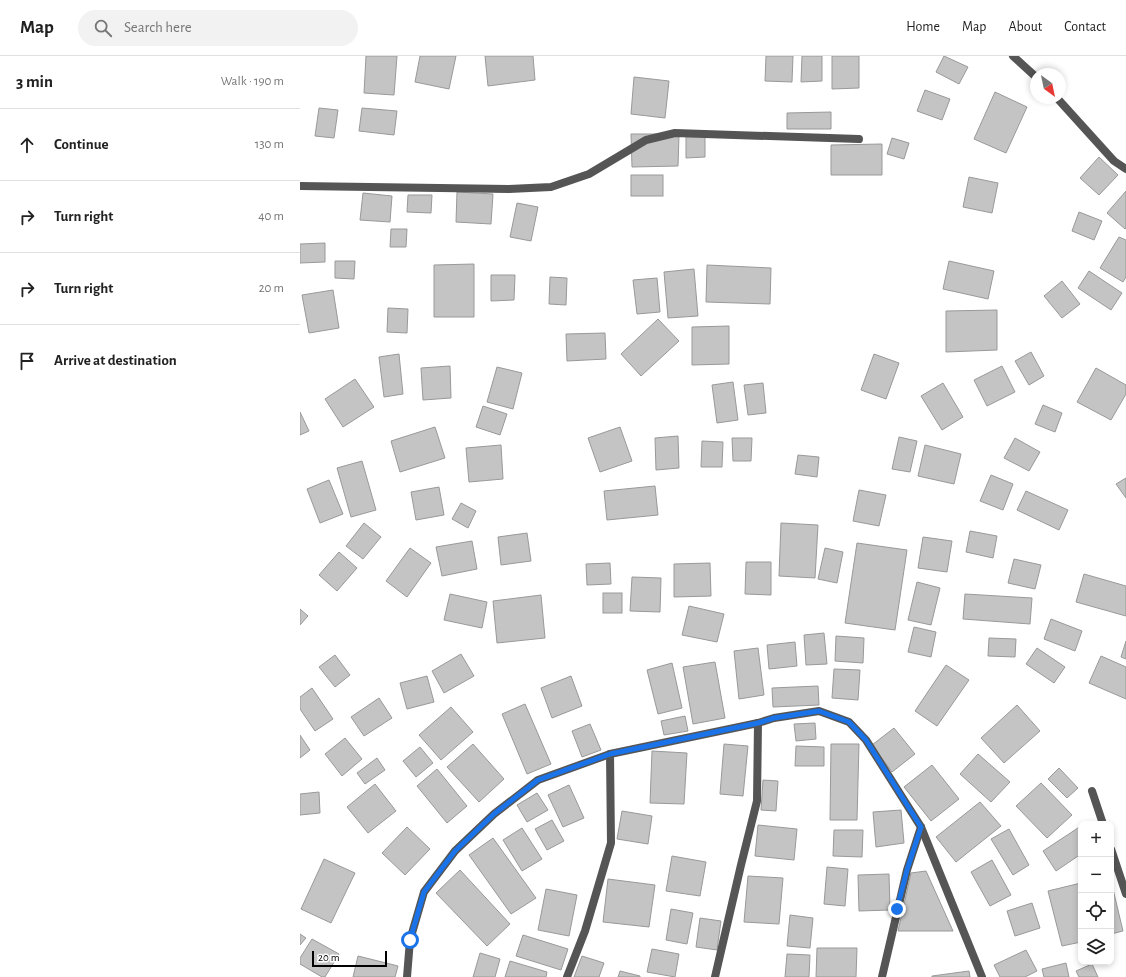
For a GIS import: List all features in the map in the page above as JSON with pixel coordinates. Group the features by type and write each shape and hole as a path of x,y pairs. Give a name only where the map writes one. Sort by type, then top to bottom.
{"street":[{"path":"1013,56 1030,72"},
{"path":"1062,104 1114,161 1126,169"},
{"path":"300,186 509,189 551,187 590,174 646,140 675,133 859,139"},
{"path":"407,977 410,940 424,892 455,851 494,814 538,780 610,754 758,723 774,718 819,711 849,722 866,740 921,827 982,977"},
{"path":"715,977 757,801 758,723"},
{"path":"567,977 585,930 611,842 610,754"},
{"path":"1092,791 1102,821"},
{"path":"882,977 906,876 921,827"},
{"path":"1114,857 1126,894"}],"building":[{"path":"366,56 397,56 394,95 364,93"},
{"path":"420,56 456,56 449,89 415,82"},
{"path":"485,56 533,56 535,80 488,86"},
{"path":"766,56 793,56 792,82 765,81"},
{"path":"802,56 822,56 822,81 801,82"},
{"path":"832,56 859,56 859,88 832,89"},
{"path":"944,56 968,67 959,84 936,72"},
{"path":"634,77 669,81 665,118 631,114"},
{"path":"925,90 950,99 942,120 917,111"},
{"path":"995,92 1027,107 1006,153 974,139"},
{"path":"319,108 338,110 334,138 315,136"},
{"path":"362,108 397,111 394,135 359,131"},
{"path":"831,112 831,129 787,129 787,113"},
{"path":"686,132 705,132 705,157 686,158"},
{"path":"631,134 679,134 678,166 632,167"},
{"path":"892,138 909,143 904,159 887,154"},
{"path":"882,144 882,175 831,175 831,145"},
{"path":"1099,157 1118,175 1099,195 1080,178"},
{"path":"631,175 663,175 663,196 631,196"},
{"path":"969,177 998,183 992,213 963,207"},
{"path":"1126,191 1126,228 1125,229 1107,213"},
{"path":"457,192 493,194 491,224 456,222"},
{"path":"363,193 392,196 390,222 360,220"},
{"path":"408,195 432,195 431,213 407,212"},
{"path":"517,203 538,207 531,241 510,237"},
{"path":"1079,212 1102,221 1094,240 1072,231"},
{"path":"391,229 407,229 406,247 390,247"},
{"path":"1119,237 1126,240 1126,277 1123,282 1100,268"},
{"path":"325,243 325,262 300,263 300,244"},
{"path":"335,261 355,261 354,279 335,278"},
{"path":"949,261 994,271 988,299 943,289"},
{"path":"474,264 474,317 434,317 434,265"},
{"path":"707,265 771,268 770,304 706,302"},
{"path":"694,269 698,316 668,318 664,272"},
{"path":"1089,271 1122,293 1111,310 1078,288"},
{"path":"491,275 515,275 514,300 491,301"},
{"path":"550,277 567,278 566,305 549,304"},
{"path":"657,278 660,312 637,314 633,280"},
{"path":"1062,281 1080,304 1062,318 1044,296"},
{"path":"333,290 339,328 309,333 302,295"},
{"path":"388,308 408,309 407,333 387,332"},
{"path":"997,310 997,350 946,352 946,311"},
{"path":"658,319 679,341 641,376 621,354"},
{"path":"729,326 729,364 692,365 692,327"},
{"path":"605,333 606,359 567,361 566,334"},
{"path":"1031,352 1044,376 1029,385 1015,361"},
{"path":"399,354 403,394 384,397 379,357"},
{"path":"874,354 899,363 886,399 861,390"},
{"path":"450,366 451,398 423,400 421,368"},
{"path":"1002,366 1015,392 987,406 974,380"},
{"path":"497,367 522,373 513,409 487,402"},
{"path":"1096,368 1126,385 1126,394 1111,420 1077,402"},
{"path":"355,379 374,407 343,427 325,399"},
{"path":"733,382 738,420 717,423 712,385"},
{"path":"763,383 766,413 748,415 744,385"},
{"path":"943,383 963,417 942,430 921,396"},
{"path":"1043,405 1062,413 1055,432 1035,424"},
{"path":"483,406 507,414 500,435 476,427"},
{"path":"300,412 309,431 300,435"},
{"path":"435,427 445,458 400,472 391,441"},
{"path":"620,427 632,461 600,472 588,438"},
{"path":"678,436 679,468 656,470 655,438"},
{"path":"899,437 917,441 910,472 892,469"},
{"path":"732,438 752,438 751,461 733,461"},
{"path":"1015,438 1040,452 1029,471 1004,458"},
{"path":"702,441 723,442 722,467 701,467"},
{"path":"501,445 503,479 469,482 466,448"},
{"path":"925,445 961,454 954,484 918,476"},
{"path":"798,455 819,457 817,477 795,474"},
{"path":"362,461 376,510 351,517 337,468"},
{"path":"991,475 1013,484 1003,510 980,501"},
{"path":"1126,478 1126,498 1116,484"},
{"path":"329,480 343,514 320,523 307,489"},
{"path":"655,486 658,515 607,520 604,491"},
{"path":"439,487 444,515 416,520 411,492"},
{"path":"859,490 886,495 879,526 853,521"},
{"path":"1026,491 1068,510 1059,530 1017,510"},
{"path":"461,503 476,511 468,528 452,519"},
{"path":"364,523 381,537 363,559 346,546"},
{"path":"781,523 818,525 815,578 779,576"},
{"path":"970,531 997,536 993,558 966,552"},
{"path":"527,533 531,561 501,565 498,537"},
{"path":"923,537 952,541 947,572 918,568"},
{"path":"472,541 477,569 442,576 436,547"},
{"path":"857,543 907,550 895,630 845,623"},
{"path":"410,548 431,563 407,597 386,581"},
{"path":"825,548 843,552 837,583 818,579"},
{"path":"339,552 357,568 337,591 319,575"},
{"path":"1014,559 1041,565 1035,589 1008,583"},
{"path":"746,562 771,562 771,595 745,594"},
{"path":"610,563 611,584 587,585 586,564"},
{"path":"710,563 711,596 674,597 674,564"},
{"path":"1084,574 1126,586 1126,616 1076,602"},
{"path":"632,577 661,578 660,612 630,611"},
{"path":"917,582 940,588 931,625 908,620"},
{"path":"603,593 622,593 622,613 603,613"},
{"path":"450,594 487,602 482,628 444,620"},
{"path":"965,594 1032,598 1030,624 963,619"},
{"path":"541,595 545,638 497,643 493,601"},
{"path":"689,606 724,614 717,642 682,635"},
{"path":"300,609 308,616 300,625"},
{"path":"1051,619 1082,631 1075,651 1044,639"},
{"path":"914,627 936,632 931,657 908,652"},
{"path":"824,633 827,664 806,665 804,635"},
{"path":"836,636 864,638 863,663 835,661"},
{"path":"989,638 1016,639 1015,657 988,656"},
{"path":"1126,641 1126,659 1121,657"},
{"path":"795,642 797,666 769,669 767,645"},
{"path":"758,648 764,695 739,699 734,651"},
{"path":"1037,648 1065,667 1054,683 1026,664"},
{"path":"461,654 474,676 444,693 432,671"},
{"path":"335,655 350,675 335,687 319,667"},
{"path":"1101,656 1126,667 1126,699 1089,683"},
{"path":"715,662 725,718 693,724 683,667"},
{"path":"672,663 682,708 658,714 647,670"},
{"path":"946,665 969,680 937,726 915,711"},
{"path":"834,669 860,670 858,700 832,698"},
{"path":"427,676 434,702 407,709 400,683"},
{"path":"571,676 582,706 552,718 541,688"},
{"path":"818,686 819,705 773,707 772,688"},
{"path":"312,688 333,719 315,731 300,709 300,697"},
{"path":"379,698 392,718 364,736 351,717"},
{"path":"525,704 551,764 527,774 502,714"},
{"path":"1017,705 1040,731 1004,763 981,738"},
{"path":"451,707 473,732 441,760 419,735"},
{"path":"685,716 688,731 664,735 661,721"},
{"path":"815,723 816,739 796,741 794,724"},
{"path":"590,724 601,750 582,757 572,731"},
{"path":"894,728 915,754 892,772 872,745"},
{"path":"300,735 310,750 300,758"},
{"path":"345,738 362,759 342,776 325,754"},
{"path":"473,744 504,779 479,802 447,767"},
{"path":"724,744 748,746 743,796 720,794"},
{"path":"831,744 859,744 857,820 830,820"},
{"path":"796,746 824,747 824,766 795,766"},
{"path":"420,747 433,763 416,777 403,761"},
{"path":"652,751 687,753 684,804 650,803"},
{"path":"978,754 1010,782 991,802 960,774"},
{"path":"377,758 385,770 365,784 357,773"},
{"path":"932,765 959,799 931,821 904,787"},
{"path":"1059,768 1078,788 1067,798 1048,779"},
{"path":"437,769 467,806 447,823 417,786"},
{"path":"763,780 778,781 776,811 761,810"},
{"path":"1041,783 1072,815 1047,838 1016,806"},
{"path":"375,784 396,811 368,833 347,807"},
{"path":"569,785 584,818 563,827 548,795"},
{"path":"319,792 320,813 300,815 300,794"},
{"path":"537,793 548,810 527,822 517,805"},
{"path":"980,802 1001,826 956,862 936,837"},
{"path":"901,810 904,843 876,847 873,812"},
{"path":"622,811 652,816 648,844 617,839"},
{"path":"552,820 564,841 547,850 535,829"},
{"path":"758,825 797,829 794,860 755,856"},
{"path":"407,827 430,849 405,875 382,853"},
{"path":"522,828 542,859 522,871 503,840"},
{"path":"1078,828 1078,856 1056,871 1043,851"},
{"path":"1009,829 1029,865 1013,875 991,839"},
{"path":"834,830 863,830 862,857 833,856"},
{"path":"493,838 536,898 511,914 469,855"},
{"path":"672,856 706,862 700,896 666,891"},
{"path":"324,859 355,873 331,923 301,909"},
{"path":"992,860 1011,895 990,906 971,872"},
{"path":"827,867 848,869 845,906 824,904"},
{"path":"460,870 510,924 487,946 436,893"},
{"path":"926,871 953,931 898,931 911,873"},
{"path":"889,874 890,910 859,911 858,875"},
{"path":"748,876 783,878 779,924 744,922"},
{"path":"608,879 655,885 649,927 603,922"},
{"path":"1078,884 1078,943 1062,946 1048,891"},
{"path":"546,889 577,895 569,936 538,930"},
{"path":"1114,894 1123,931 1114,933"},
{"path":"1032,903 1040,928 1015,936 1007,911"},
{"path":"671,909 693,913 687,944 666,940"},
{"path":"790,915 813,918 810,948 787,946"},
{"path":"700,918 721,921 717,950 696,947"},
{"path":"300,934 306,938 300,945"},
{"path":"523,935 568,949 561,970 516,956"},
{"path":"312,939 339,954 325,977 322,977 300,964 300,958"},
{"path":"817,948 857,948 856,977 816,977"},
{"path":"652,949 679,954 675,977 647,972"},
{"path":"1026,950 1037,971 1025,977 1000,977 994,965"},
{"path":"480,953 500,959 495,977 473,977"},
{"path":"787,954 810,955 809,977 785,977"},
{"path":"358,956 398,966 395,977 353,977"},
{"path":"582,956 604,963 599,977 574,977"},
{"path":"510,961 547,972 546,977 505,977"},
{"path":"1066,963 1069,977 1044,977 1042,969"},
{"path":"1092,965 1098,977 1079,977 1076,971"},
{"path":"620,971 640,976 640,977 618,977"},
{"path":"969,971 970,977 932,977 932,976"}],"route":[{"path":"410,940 424,892 455,851 494,814 538,780 610,754 758,723 774,718 819,711 849,722 866,740 921,827 907,870 897,909"}]}
